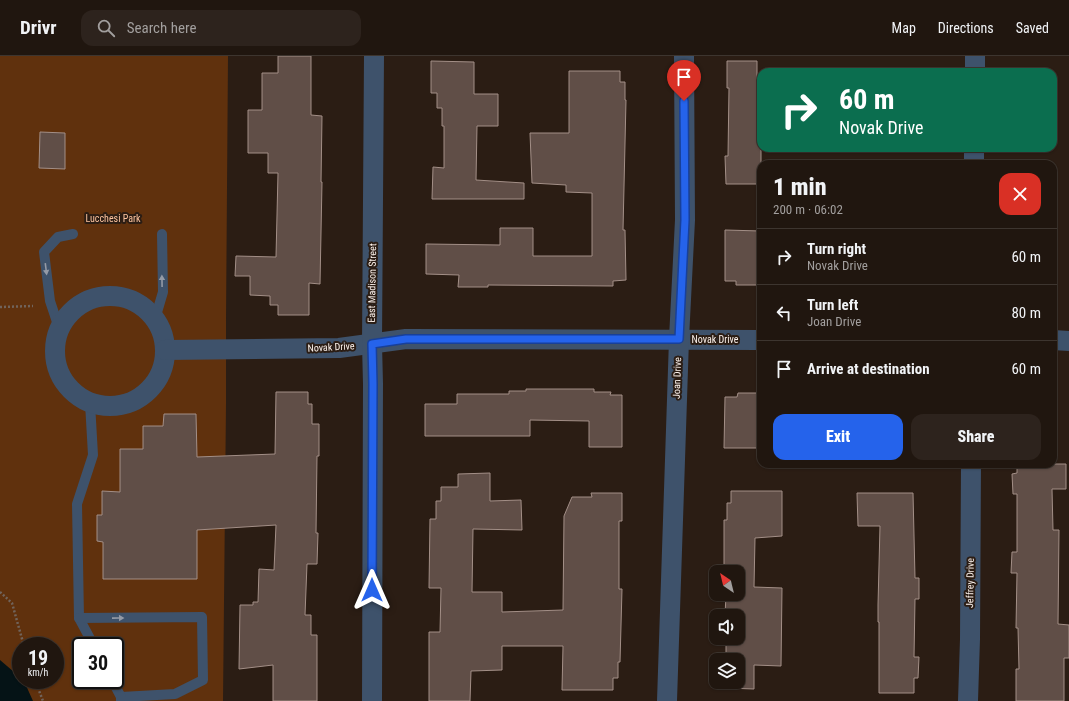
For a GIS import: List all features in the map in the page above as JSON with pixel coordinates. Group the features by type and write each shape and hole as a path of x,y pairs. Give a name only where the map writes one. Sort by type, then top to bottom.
{"street":[{"name":"East Madison Street","path":"372,701 374,56"},
{"name":"Joan Drive","path":"667,701 679,339 685,220 684,56"},
{"path":"975,56 975,68"},
{"path":"113,296 129,299 144,307 155,319 163,334 165,350 163,368 154,384 141,396 126,404 108,406 90,403 75,394 63,380 56,364 54,346 59,328 68,314 81,304 96,297 113,296"},
{"name":"Novak Drive","path":"165,350 339,348 406,339 757,340"},
{"path":"1057,340 1069,340"},
{"name":"Jeffrey Drive","path":"968,701 971,468"}],"lane":[{"path":"59,328 50,300 44,252 58,237 73,234"},
{"path":"155,319 163,292 162,234"},
{"path":"89,637 79,618 77,504 93,454 90,403"},
{"path":"79,618 202,617 202,680 175,698 121,699 116,689"}],"path":[{"path":"0,307 35,306"},
{"path":"0,592 12,603 21,637"},
{"path":"38,689 43,701"}],"green space":[{"name":"Lucchesi Park","path":"0,56 228,56 223,701 0,701"}],"shaded area":[{"path":"0,660 12,670 12,689 28,689 33,701 0,701"}],"building":[{"path":"278,56 311,56 311,115 322,116 320,284 309,283 309,315 278,315 278,305 270,305 270,296 250,295 250,276 235,276 236,256 276,257 278,173 268,173 268,153 248,153 248,110 262,110 262,73 278,73"},
{"path":"431,61 474,62 474,94 498,94 498,126 477,126 476,180 524,183 524,199 432,199 433,167 444,168 444,126 442,126 442,108 437,108 437,93 431,93"},
{"path":"727,61 757,61 757,152 761,152 761,160 757,160 757,184 726,184 725,156 728,156 729,88 727,88"},
{"path":"569,71 620,71 620,82 625,82 626,100 623,230 625,230 626,280 613,281 613,286 488,285 488,287 458,287 459,275 426,274 426,244 500,245 500,228 533,228 533,256 592,256 592,193 566,192 566,185 532,183 530,133 569,133"},
{"path":"40,132 65,133 65,169 39,168"},
{"path":"725,230 757,231 757,285 736,285 736,281 725,281"},
{"path":"526,389 594,389 594,392 611,392 610,395 622,395 622,447 589,447 589,421 530,420 530,436 425,436 425,404 457,404 457,394 509,394 509,391 526,391"},
{"path":"276,392 308,392 308,404 312,404 312,424 319,424 319,456 317,456 317,564 307,564 305,615 311,615 311,635 317,635 317,701 273,701 273,665 239,669 240,605 253,605 253,602 258,602 259,569 274,570 276,525 197,530 197,579 103,579 103,542 97,541 97,515 102,515 102,491 120,492 120,449 143,449 143,426 163,426 164,414 196,414 197,457 275,454"},
{"path":"738,393 757,393 757,448 724,448 725,397 737,397"},
{"path":"1057,464 1066,464 1066,489 1052,489 1053,530 1059,530 1058,624 1069,625 1069,658 1064,658 1064,701 1016,701 1016,669 1019,669 1018,628 1016,628 1017,573 1011,573 1012,552 1017,552 1017,494 1013,494 1012,474 1017,473 1017,468 1057,468"},
{"path":"490,473 490,501 521,500 522,530 473,529 472,592 502,592 502,612 563,610 564,516 572,497 592,497 591,493 622,493 622,521 619,521 619,589 622,589 620,662 618,662 618,678 613,678 613,690 562,690 563,646 502,646 502,670 471,671 470,701 429,701 429,632 440,632 441,588 429,588 430,519 436,519 436,501 441,501 441,487 458,487 458,474"},
{"path":"731,491 782,491 782,536 755,538 754,587 782,588 781,666 754,665 754,689 745,689 745,653 726,653 726,645 745,645 745,609 725,609 726,601 745,601 745,565 724,565 724,520 727,520 727,503 731,503"},
{"path":"857,493 913,493 915,578 919,578 919,599 915,599 914,657 919,657 918,678 914,678 914,693 879,693 878,605 880,526 858,526"}],"route":[{"path":"372,590 372,344 406,339 679,339 685,220 684,101"}]}
